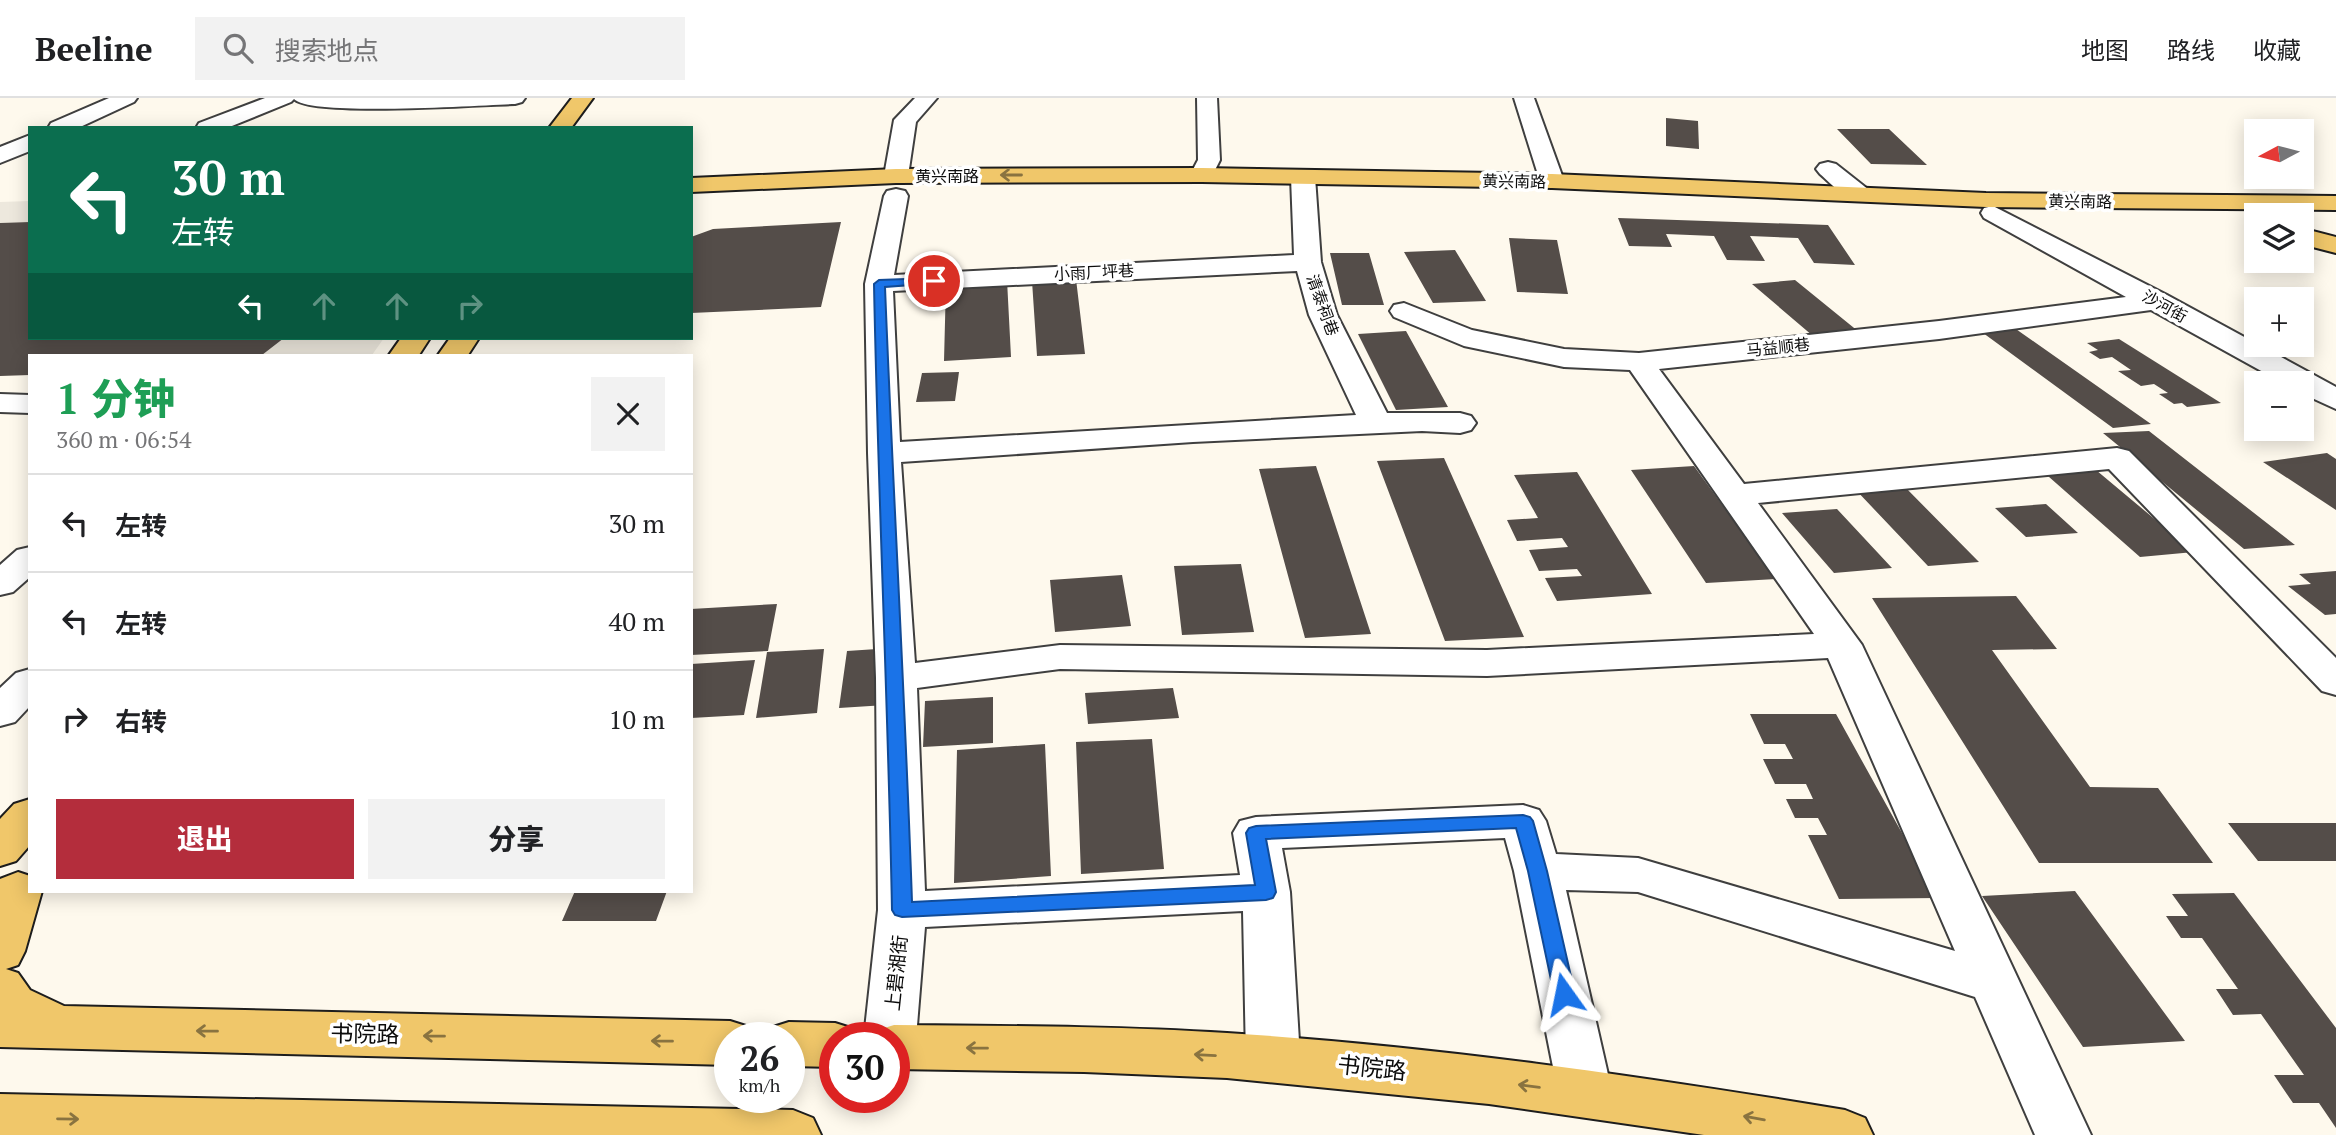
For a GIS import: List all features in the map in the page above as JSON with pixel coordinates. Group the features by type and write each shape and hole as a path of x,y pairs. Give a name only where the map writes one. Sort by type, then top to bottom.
{"main road":[{"path":"562,126 583,98"},
{"name":"黄兴南路","path":"693,200 896,186 1202,175 1303,184 1993,213 2336,203"},
{"path":"2161,210 2321,179"},
{"name":"黄兴南路","path":"693,185 1552,181 2161,210"},
{"path":"2161,210 2244,223"},
{"path":"2314,223 2336,224"},
{"path":"2314,239 2336,245"},
{"path":"0,951 12,882 28,823"},
{"path":"0,987 12,1004 29,1015 48,1024 75,1027"},
{"name":"书院路","path":"0,1026 714,1043"},
{"name":"书院路","path":"910,1046 1273,1058 1585,1092 1715,1111 1845,1135"},
{"path":"0,1118 793,1135"},
{"path":"211,1135 290,1123"}],"street":[{"path":"64,126 127,98"},
{"path":"212,126 284,98"},
{"path":"304,98 363,103 414,99 515,98"},
{"name":"上碧湘街","path":"892,1022 902,910 896,677 884,453 879,284 905,120 927,98"},
{"path":"1202,175 1209,160 1207,98"},
{"path":"1524,98 1552,181"},
{"path":"394,126 414,99"},
{"path":"0,156 28,143"},
{"path":"1828,169 1860,195"},
{"name":"清泰祠巷","path":"1303,184 1308,262 1323,315 1376,424"},
{"name":"沙河街","path":"1993,213 2336,400"},
{"name":"小雨厂坪巷","path":"879,284 1308,262"},
{"name":"马益顺巷","path":"1404,311 1464,337 1564,358 1639,362 1939,330 2157,301"},
{"path":"1639,362 1842,645 2063,1135"},
{"path":"0,403 28,404"},
{"path":"0,410 28,410"},
{"path":"884,453 1193,432 1461,423"},
{"path":"1736,495 2117,458 2336,682"},
{"path":"0,584 28,560"},
{"path":"896,677 1060,657 1487,663 1842,645"},
{"path":"0,712 28,684"},
{"path":"1273,1058 1266,892 1256,833 1523,821 1538,871 1585,1092"},
{"path":"1538,871 1639,875 1994,983"},
{"path":"902,910 1266,892"}],"shaded area":[{"path":"28,201 28,222 0,223 0,202"},
{"path":"281,340 383,340 373,354 263,354"}],"building":[{"path":"1666,118 1698,121 1699,149 1666,146"},
{"path":"1837,129 1889,129 1927,165 1871,164"},
{"path":"1618,218 1828,225 1855,265 1814,263 1798,238 1750,236 1765,261 1727,260 1714,236 1666,234 1672,247 1629,246"},
{"path":"28,222 28,340 281,340 263,354 28,354 28,375 0,376 0,223"},
{"path":"841,222 821,307 693,313 693,236 713,229"},
{"path":"1509,238 1557,240 1568,294 1517,292"},
{"path":"1455,250 1486,301 1433,303 1404,252"},
{"path":"1330,253 1369,253 1384,305 1342,305"},
{"path":"1076,279 1085,354 1037,356 1032,281"},
{"path":"1007,280 1011,357 944,361 946,283"},
{"path":"1795,280 1859,332 1813,336 1752,284"},
{"path":"2013,327 2151,424 2113,428 1979,330"},
{"path":"1406,331 1448,407 1396,410 1358,334"},
{"path":"2119,339 2221,403 2187,407 2182,403 2174,404 2159,394 2168,393 2154,384 2141,386 2118,371 2131,370 2112,357 2100,359 2089,352 2098,350 2087,343"},
{"path":"959,372 955,401 916,402 922,373"},
{"path":"2149,431 2295,545 2244,549 2103,433"},
{"path":"2327,453 2336,459 2336,510 2263,462"},
{"path":"1444,458 1524,637 1445,641 1377,461"},
{"path":"2090,465 2194,552 2140,557 2040,469"},
{"path":"1316,466 1371,634 1305,638 1259,469"},
{"path":"1694,466 1776,579 1706,583 1631,470"},
{"path":"1577,472 1652,594 1557,601 1545,578 1582,576 1577,569 1539,571 1529,550 1568,547 1562,538 1517,541 1507,520 1538,518 1514,475"},
{"path":"1902,484 1979,562 1928,566 1854,488"},
{"path":"2046,504 2078,533 2026,537 1995,508"},
{"path":"1837,509 1892,568 1834,573 1782,513"},
{"path":"1241,564 1254,632 1182,635 1174,566"},
{"path":"2336,571 2336,614 2325,615 2288,586 2311,584 2299,574"},
{"path":"1122,575 1131,626 1055,632 1050,580"},
{"path":"2016,596 2057,649 1992,650 2090,787 2158,788 2213,863 2039,863 1872,598"},
{"path":"777,604 768,651 693,655 693,609"},
{"path":"892,648 886,705 839,708 847,651"},
{"path":"824,649 817,713 756,718 767,652"},
{"path":"755,660 744,715 693,718 693,664"},
{"path":"1173,688 1179,718 1088,724 1085,693"},
{"path":"993,697 993,743 923,747 925,701"},
{"path":"1750,714 1836,714 1938,898 1839,899 1808,835 1827,835 1818,818 1795,818 1786,799 1813,799 1806,784 1775,784 1763,759 1793,759 1785,744 1764,744"},
{"path":"1152,739 1164,869 1081,874 1076,742"},
{"path":"1045,744 1051,876 954,883 957,750"},
{"path":"2228,823 2336,823 2336,861 2258,861"},
{"path":"2075,891 2185,1041 2083,1047 1982,896"},
{"path":"574,893 666,893 656,921 562,921"},
{"path":"2234,893 2336,1028 2336,1128 2319,1103 2293,1103 2274,1075 2304,1075 2261,1014 2233,1015 2216,989 2238,989 2202,938 2181,938 2166,916 2188,916 2172,894"}],"route":[{"path":"934,281 879,284 884,453 896,677 902,910 1266,892 1256,833 1523,821 1538,871 1564,994"}]}
